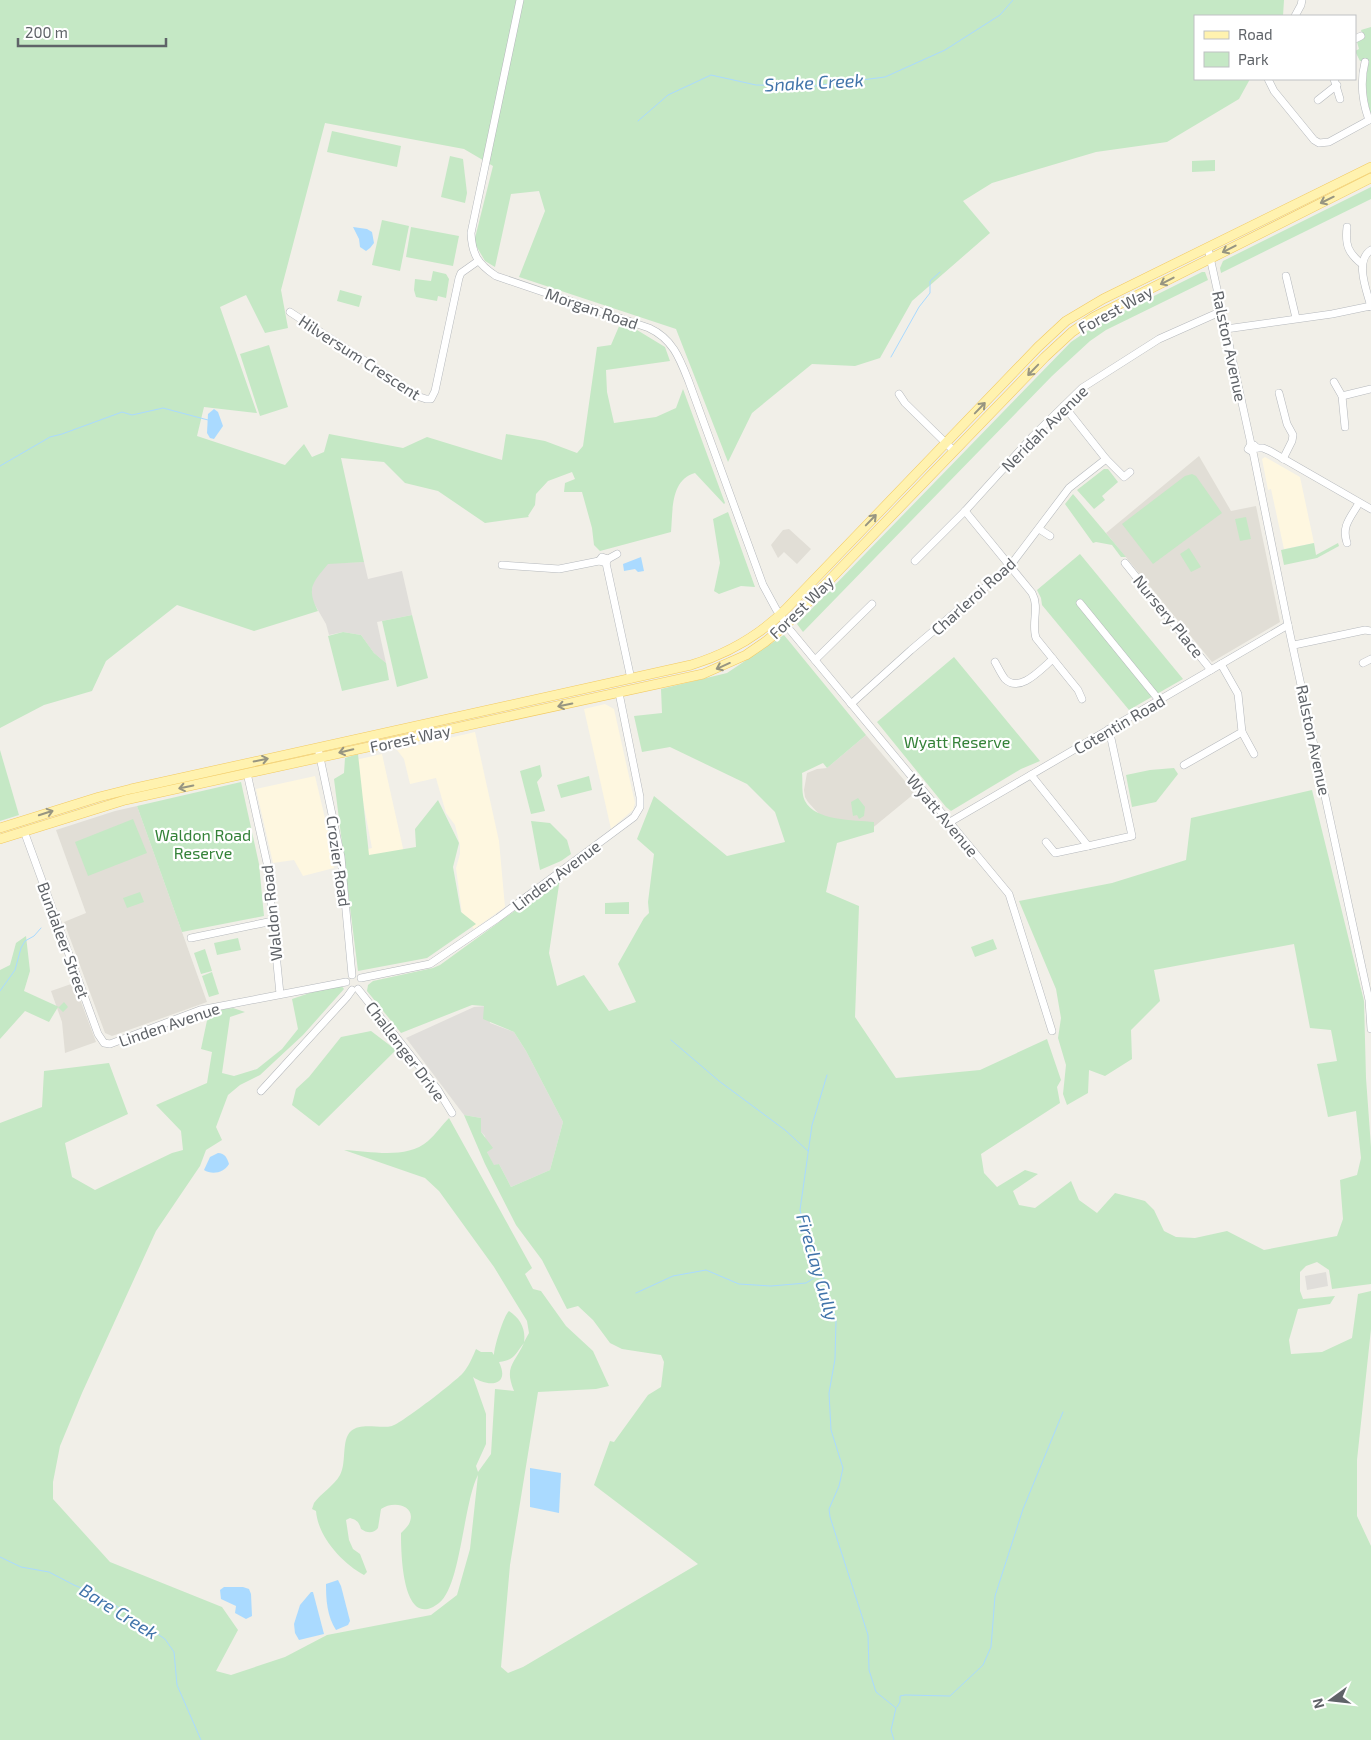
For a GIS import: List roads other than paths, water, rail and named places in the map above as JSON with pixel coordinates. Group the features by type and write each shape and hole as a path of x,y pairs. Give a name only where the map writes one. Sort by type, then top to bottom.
{"main road":[{"name":"Forest Way","path":"0,839 115,803 247,773 319,752 691,665 724,653 759,632 780,616 1038,347 1066,321 1104,299 1371,167"},
{"name":"Forest Way","path":"0,828 99,797 676,681 703,674 732,662 765,642 786,625 1049,352 1072,332 1094,318 1210,258 1371,178"},
{"path":"586,700 594,695 627,686 631,679 635,683 640,684 665,680 676,681"}],"street":[{"path":"478,262 471,245 472,227 520,0"},
{"path":"1296,15 1302,5 1302,0"},
{"path":"1269,80 1274,90 1314,140 1319,143 1329,142 1370,120 1364,105 1362,81 1365,62"},
{"path":"1336,82 1340,99"},
{"path":"1318,100 1336,82"},
{"path":"1347,227 1347,247 1352,256 1362,264"},
{"name":"Ralston Avenue","path":"1208,248 1254,448 1288,625 1294,645 1370,999 1371,1028"},
{"path":"1226,328 1332,314 1371,306 1362,264 1371,250"},
{"name":"Hilversum Crescent","path":"290,312 420,397 430,399 435,391 459,278 461,273 478,262"},
{"name":"Morgan Road","path":"478,262 496,276 649,328 659,332 669,341 677,353 690,382 763,585 786,625"},
{"path":"1286,276 1296,318"},
{"name":"Neridah Avenue","path":"916,562 1033,436 1082,388 1159,339 1222,311"},
{"path":"1334,382 1342,396 1345,427"},
{"path":"1342,396 1371,389"},
{"path":"1279,393 1287,424 1293,435 1283,459"},
{"path":"899,394 905,403 954,451"},
{"path":"1064,406 1106,459 1124,477 1130,472"},
{"path":"1254,448 1266,449 1371,509"},
{"name":"Charleroi Road","path":"852,704 911,650 1010,566 1069,488 1106,459"},
{"path":"1347,543 1344,534 1359,503"},
{"path":"965,511 1034,596 1036,605 1035,633 1039,643 1078,690 1082,699"},
{"path":"1039,529 1050,536"},
{"path":"502,565 559,569 604,561 617,554"},
{"path":"604,561 631,679"},
{"name":"Nursery Place","path":"1125,563 1211,670"},
{"path":"1080,603 1159,700"},
{"path":"815,660 872,604"},
{"name":"Wyatt Avenue","path":"786,625 1009,894 1052,1031"},
{"name":"Cotentin Road","path":"950,822 1288,625"},
{"path":"1294,645 1365,630 1371,632"},
{"path":"995,662 1006,680 1019,684 1027,680 1052,659"},
{"path":"1363,663 1371,659"},
{"path":"1221,664 1238,694 1242,732 1254,754"},
{"name":"Linden Avenue","path":"361,978 430,964 498,918 634,817 640,807 640,797 619,693"},
{"path":"1046,842 1056,853 1132,836 1109,730"},
{"path":"1184,765 1242,732"},
{"name":"Crozier Road","path":"319,752 340,857 352,975"},
{"name":"Waldon Road","path":"247,773 266,863 280,994"},
{"path":"1031,775 1088,846"},
{"name":"Bundaleer Street","path":"24,831 98,1034 104,1043 110,1044"},
{"path":"191,938 273,921"},
{"path":"261,1091 355,989 361,986 361,978 355,974 349,976 346,982 347,985 355,989"},
{"name":"Linden Avenue","path":"110,1044 200,1010 346,982"},
{"name":"Challenger Drive","path":"355,989 438,1090 452,1113"}],"water":[{"path":"353,227 367,229 372,232 374,243 366,251 360,247 359,239"},
{"path":"214,409 218,412 223,426 214,439 210,438 207,433 208,414"},
{"path":"641,557 644,571 638,572 635,569 624,571 623,564"},
{"path":"218,1153 226,1158 229,1164 227,1167 218,1172 204,1170 210,1157"},
{"path":"530,1468 561,1473 559,1513 530,1507"},
{"path":"338,1580 350,1621 348,1625 336,1630 328,1608 326,1584"},
{"path":"224,1587 243,1587 249,1589 252,1616 246,1619 235,1613 236,1606 221,1599 220,1590"},
{"path":"313,1592 324,1634 299,1640 295,1633 294,1624 300,1605"}],"waterway":[{"name":"Snake Creek","path":"638,121 668,95 711,75 756,85 814,86 885,77 945,50 1000,15 1013,0"},
{"path":"891,357 919,307 930,293 930,281 940,272"},
{"path":"0,466 50,437 122,412 132,415 163,408 208,420"},
{"path":"0,991 15,970 25,941 34,936 41,928"},
{"path":"671,1040 719,1081 785,1130 808,1151"},
{"name":"Fireclay Gully","path":"827,1075 812,1125 800,1210 809,1243 822,1273 836,1320 835,1359 829,1393 831,1430 843,1468 839,1486 829,1509 868,1635 869,1670 876,1692 896,1708 891,1730 894,1740"},
{"path":"636,1293 673,1276 706,1270 739,1284 771,1286 806,1283 822,1273"},
{"path":"897,1707 900,1702 900,1696 950,1696 983,1665 991,1647 995,1596 1023,1509 1063,1412"},
{"name":"Bare Creek","path":"0,1557 21,1567 49,1572 103,1597 165,1639 174,1652 177,1685 201,1740"}],"park label":[{"name":"Wyatt Reserve","path":"957,741"},
{"name":"Waldon Road Reserve","path":"203,843"}]}
